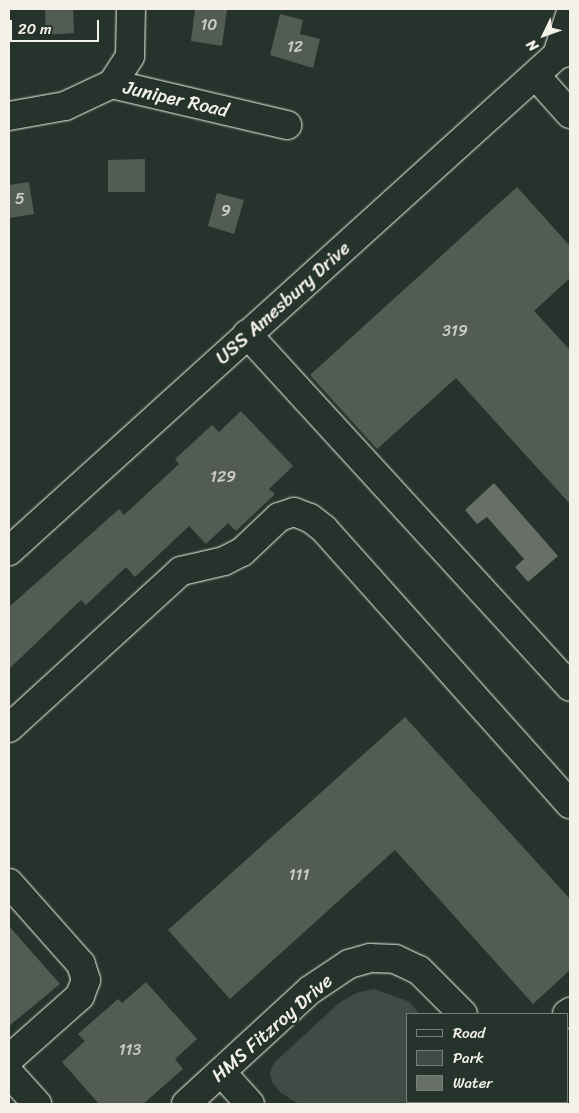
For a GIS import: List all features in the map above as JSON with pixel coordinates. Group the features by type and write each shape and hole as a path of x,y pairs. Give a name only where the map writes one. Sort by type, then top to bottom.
{"street":[{"path":"112,84 130,56 131,9"},
{"name":"USS Amesbury Drive","path":"9,551 247,334 564,53 570,15"},
{"path":"536,76 570,114"},
{"name":"Juniper Road","path":"9,116 65,106 112,84 287,125"},
{"path":"247,334 570,686"},
{"path":"9,728 181,571 224,561 242,552 280,517 294,512 310,518 324,529 570,804"},
{"path":"9,883 81,964 86,980 80,996 9,1060"},
{"name":"HMS Fitzroy Drive","path":"186,1104 310,990 349,964 370,958 395,959 419,970 462,1013"},
{"path":"222,1072 250,1104"},
{"path":"9,1073 38,1104"}],"green space":[{"path":"374,989 410,1002 418,1013 406,1013 406,1103 492,1104 299,1104 281,1093 272,1082 270,1072 274,1063 339,1003 356,993"}],"water":[{"path":"494,483 558,556 528,582 515,567 524,559 487,517 477,524 465,510"}],"building":[{"path":"45,9 73,9 74,33 46,35"},
{"path":"195,9 227,9 222,46 191,41"},
{"path":"280,14 303,20 300,34 320,39 313,68 270,55"},
{"path":"145,159 145,192 108,192 108,160"},
{"path":"29,182 34,214 9,218 9,185"},
{"path":"517,187 570,246 570,278 534,311 570,350 570,504 456,378 377,449 310,375"},
{"path":"217,193 244,200 234,234 208,226"},
{"path":"241,411 293,466 269,489 275,494 236,531 228,523 206,544 189,526 135,577 126,567 86,605 81,600 9,669 9,607 119,509 124,515 179,464 175,459 212,425 219,432"},
{"path":"405,717 570,899 570,970 533,1004 395,850 230,999 168,930"},
{"path":"9,926 60,984 9,1026"},
{"path":"146,982 197,1039 175,1059 183,1069 143,1104 99,1104 62,1062 85,1041 78,1034 118,999 122,1003"}]}
